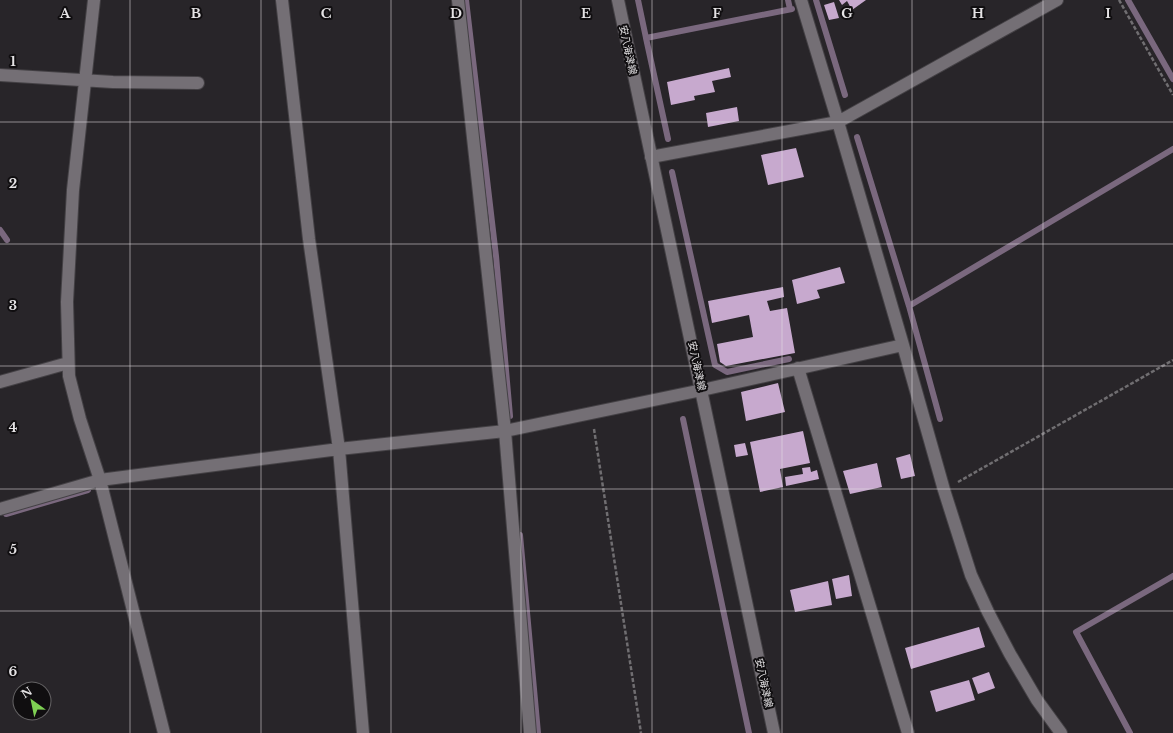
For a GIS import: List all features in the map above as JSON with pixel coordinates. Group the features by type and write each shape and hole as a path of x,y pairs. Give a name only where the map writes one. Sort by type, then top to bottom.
{"street":[{"path":"94,0 72,205 67,302 69,376 80,419 100,480 164,733"},
{"path":"282,0 310,239 339,449 363,733"},
{"path":"458,0 505,431 530,733"},
{"name":"安八海津線","path":"618,0 774,733"},
{"path":"801,0 904,345 944,490 971,575 1010,654 1037,700 1061,733"},
{"path":"651,157 838,122 1057,0"},
{"path":"0,75 198,84"},
{"path":"0,508 100,480 339,449 505,431 702,390 904,345"},
{"path":"0,382 68,363"},
{"path":"798,368 908,733"}],"path":[{"path":"1118,0 1173,95"},
{"path":"944,490 1173,360"},
{"path":"592,413 642,733"}],"building":[{"path":"839,0 866,0 852,10 847,1 842,5"},
{"path":"834,2 839,18 829,20 824,5"},
{"path":"729,68 731,77 712,81 715,92 694,96 695,100 671,105 667,82"},
{"path":"737,107 739,121 708,127 706,113"},
{"path":"796,148 804,177 768,185 761,155"},
{"path":"840,267 845,283 817,290 820,298 797,304 792,280"},
{"path":"783,287 784,297 767,301 770,311 787,308 795,353 726,366 720,362 717,344 753,337 749,315 712,323 708,301"},
{"path":"778,383 785,412 746,421 741,392"},
{"path":"803,431 810,463 780,469 783,487 760,492 750,442"},
{"path":"745,443 748,455 736,457 734,445"},
{"path":"910,454 915,476 901,479 896,458"},
{"path":"877,463 882,487 850,494 843,471"},
{"path":"810,467 811,472 817,470 819,479 786,486 785,477 803,474 802,468"},
{"path":"849,575 852,596 836,599 832,579"},
{"path":"828,581 832,605 795,612 790,590"},
{"path":"979,627 985,647 911,669 905,648"},
{"path":"989,672 995,688 978,694 972,678"},
{"path":"969,680 975,700 936,712 930,691"}],"waterway":[{"path":"466,0 496,256 510,416"},
{"path":"638,0 646,38 792,9"},
{"path":"788,0 790,9"},
{"path":"816,0 845,95"},
{"path":"1128,0 1173,79"},
{"path":"646,38 668,139"},
{"path":"857,137 909,306"},
{"path":"940,419 909,306 1173,149"},
{"path":"672,172 715,365 727,372 789,359"},
{"path":"0,230 7,240"},
{"path":"683,419 749,733"},
{"path":"6,514 88,490"},
{"path":"520,535 538,733"},
{"path":"1130,733 1076,632 1173,576"}]}
